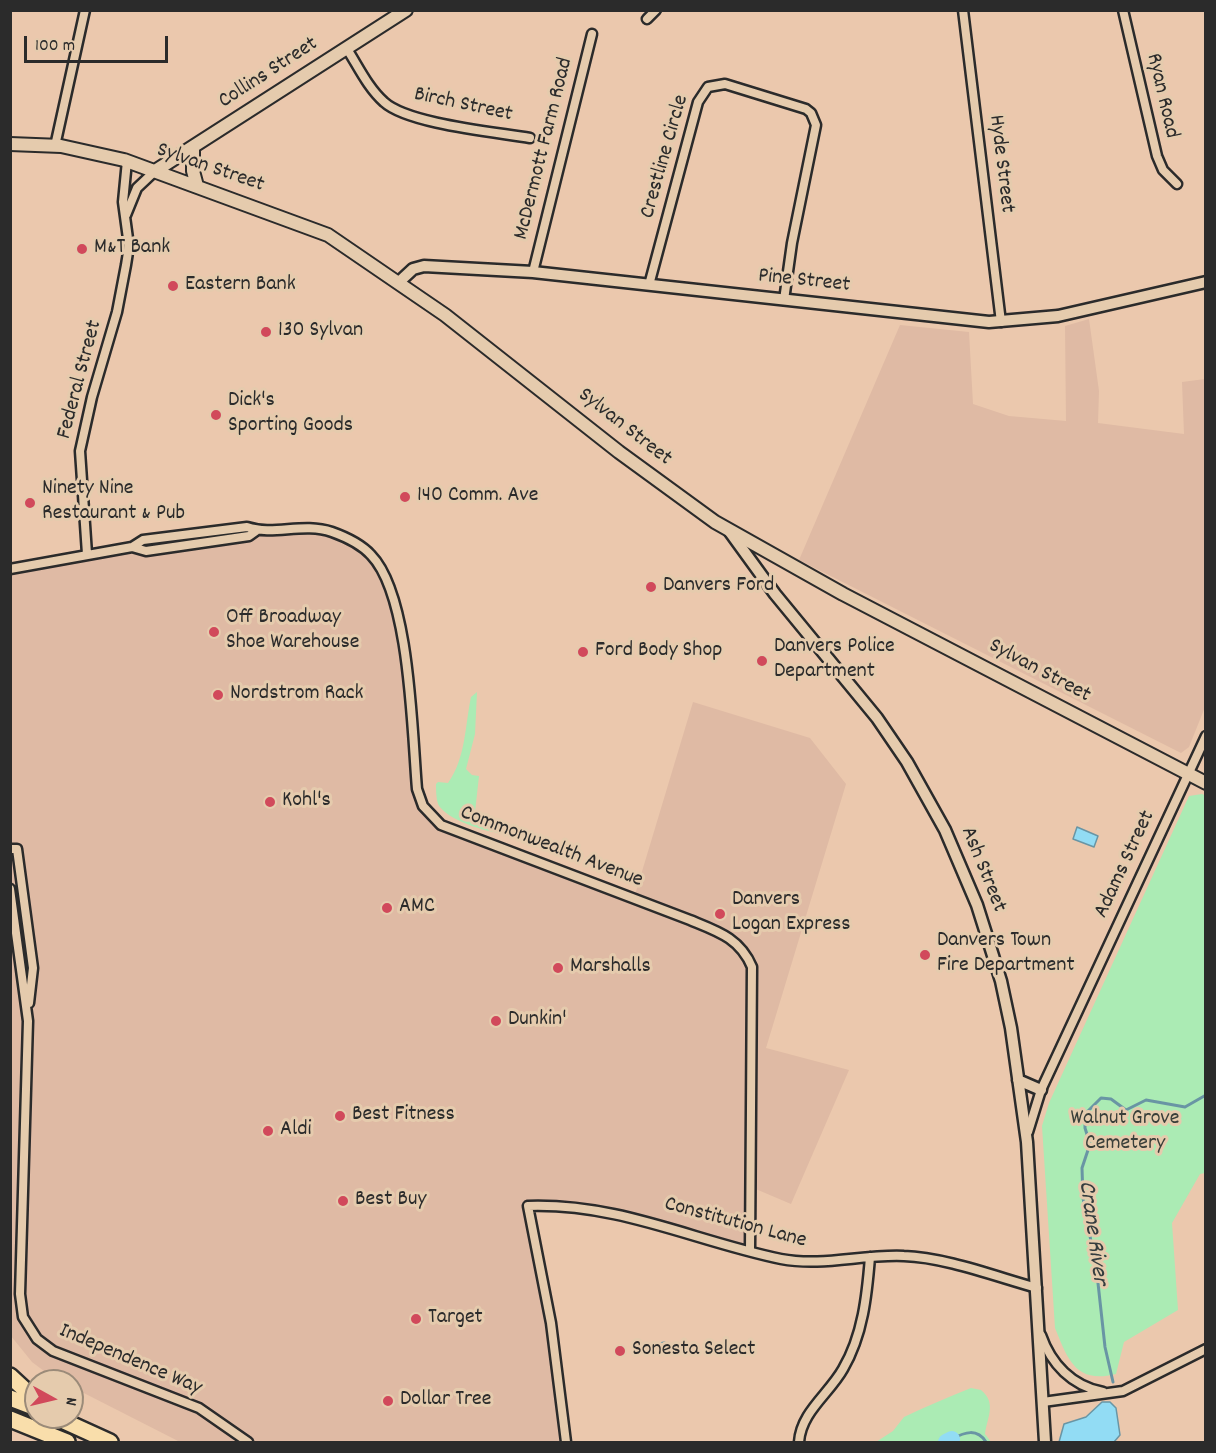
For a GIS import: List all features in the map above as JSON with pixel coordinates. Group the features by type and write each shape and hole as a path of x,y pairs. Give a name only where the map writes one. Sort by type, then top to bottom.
{"highway":[{"path":"10,1376 24,1389"},
{"path":"10,1419 67,1443"},
{"path":"81,1429 110,1443"}],"main road":[{"name":"Collins Street","path":"155,171 406,10"},
{"name":"Sylvan Street","path":"10,144 54,146 127,161 328,235 399,282 673,492 730,532 833,589 1206,783"},
{"path":"193,147 193,171 197,186"}],"street":[{"path":"54,146 85,10"},
{"path":"647,19 656,10"},
{"name":"Hyde Street","path":"963,10 1001,322"},
{"name":"Ryan Road","path":"1123,10 1157,156 1163,170 1177,184"},
{"name":"McDermott Farm Road","path":"533,272 592,34"},
{"name":"Birch Street","path":"346,49 376,94 396,110 417,117 530,138"},
{"name":"Crestline Circle","path":"649,285 698,102 708,87 725,84 806,108 814,119 816,130 792,243 784,300"},
{"name":"Federal Street","path":"87,554 80,451 123,285 129,246 123,202 127,161"},
{"name":"Federal Street","path":"126,216 137,188 155,171"},
{"name":"Pine Street","path":"399,282 413,269 424,266 533,272 1001,322 1058,316 1206,282"},
{"name":"Commonwealth Avenue","path":"10,569 87,554 132,548 146,551 249,536 256,531 308,526 353,540 371,554 384,571 394,591 401,628 417,789 423,806 441,825 715,930 737,943 746,954 752,967 750,1250"},
{"name":"Ash Street","path":"730,532 769,587 878,718 907,762 945,830 977,905 1001,981 1011,1028 1027,1142 1046,1443"},
{"name":"Adams Street","path":"1027,1142 1030,1117 1041,1090 1206,736"},
{"name":"Independence Way","path":"14,849 33,968 27,1009 20,1294 23,1317 37,1340 53,1351 199,1408 248,1443"},
{"name":"Independence Way","path":"10,889 27,1009"},
{"path":"1018,1080 1041,1090"},
{"name":"Constitution Lane","path":"566,1443 551,1323 528,1206 571,1207 626,1215 750,1250 808,1263 906,1256 935,1261 1037,1288"},
{"path":"799,1443 805,1418 843,1369 858,1334 867,1296 870,1257"},
{"name":"Ash Street","path":"1039,1324 1049,1355 1059,1367 1081,1385 1110,1393"},
{"path":"1043,1402 1136,1387 1206,1349"}],"shaded area":[{"path":"1089,319 1099,391 1098,423 1184,434 1182,382 1205,379 1205,707 1189,747 1181,753 799,560 900,325 969,332 973,404 1009,416 1066,421 1065,326"},
{"path":"274,529 330,531 371,554 394,591 423,806 441,825 634,898 693,702 810,738 846,784 766,1048 849,1070 791,1204 751,1187 750,1250 626,1215 528,1207 566,1442 180,1442 84,1393 84,1369 41,1369 32,1362 11,1336 10,569 132,547 205,541"}],"green space":[{"path":"477,692 475,734 466,769 472,775 479,776 475,812 504,826 506,831 504,834 478,828 458,820 442,810 437,799 436,784 438,782 448,783 458,763 471,697"},
{"name":"Walnut Grove Cemetery","path":"1202,794 1206,796 1205,1173 1200,1174 1172,1223 1178,1310 1124,1342 1116,1374 1091,1376 1075,1367 1069,1359 1055,1328 1042,1126 1049,1103 1189,796"},
{"path":"971,1388 981,1390 989,1400 990,1411 985,1434 991,1442 876,1442 893,1431 904,1417"}],"water":[{"path":"1077,827 1098,836 1094,847 1073,839"},
{"path":"665,1342 667,1351 651,1353 650,1345"},
{"path":"1102,1402 1110,1402 1116,1408 1120,1435 1114,1442 1059,1442 1064,1424 1086,1417"}],"waterway":[{"name":"Crane River","path":"1113,1382 1105,1347 1097,1274 1083,1198 1082,1168 1090,1144 1085,1128 1085,1114 1101,1098 1111,1099 1126,1110 1146,1100 1185,1107 1206,1095"},
{"name":"Crane River","path":"952,1439 975,1433 986,1442"},
{"name":"Crane River","path":"946,1442 952,1439"}],"place":[{"name":"M&T Bank","path":"82,249"},
{"name":"Eastern Bank","path":"173,286"},
{"name":"130 Sylvan","path":"266,332"},
{"name":"Dick's Sporting Goods","path":"216,415"},
{"name":"140 Comm. Ave","path":"405,497"},
{"name":"Ninety Nine Restaurant & Pub","path":"30,503"},
{"name":"Danvers Ford","path":"651,587"},
{"name":"Off Broadway Shoe Warehouse","path":"214,632"},
{"name":"Ford Body Shop","path":"583,652"},
{"name":"Danvers Police Department","path":"762,661"},
{"name":"Nordstrom Rack","path":"218,695"},
{"name":"Kohl's","path":"270,802"},
{"name":"AMC","path":"387,908"},
{"name":"Danvers Logan Express","path":"720,914"},
{"name":"Danvers Town Fire Department","path":"925,955"},
{"name":"Marshalls","path":"558,968"},
{"name":"Dunkin'","path":"496,1021"},
{"name":"Best Fitness","path":"340,1116"},
{"name":"Aldi","path":"268,1131"},
{"name":"Best Buy","path":"343,1201"},
{"name":"Target","path":"416,1319"},
{"name":"Sonesta Select","path":"620,1351"},
{"name":"Dollar Tree","path":"388,1401"}]}
